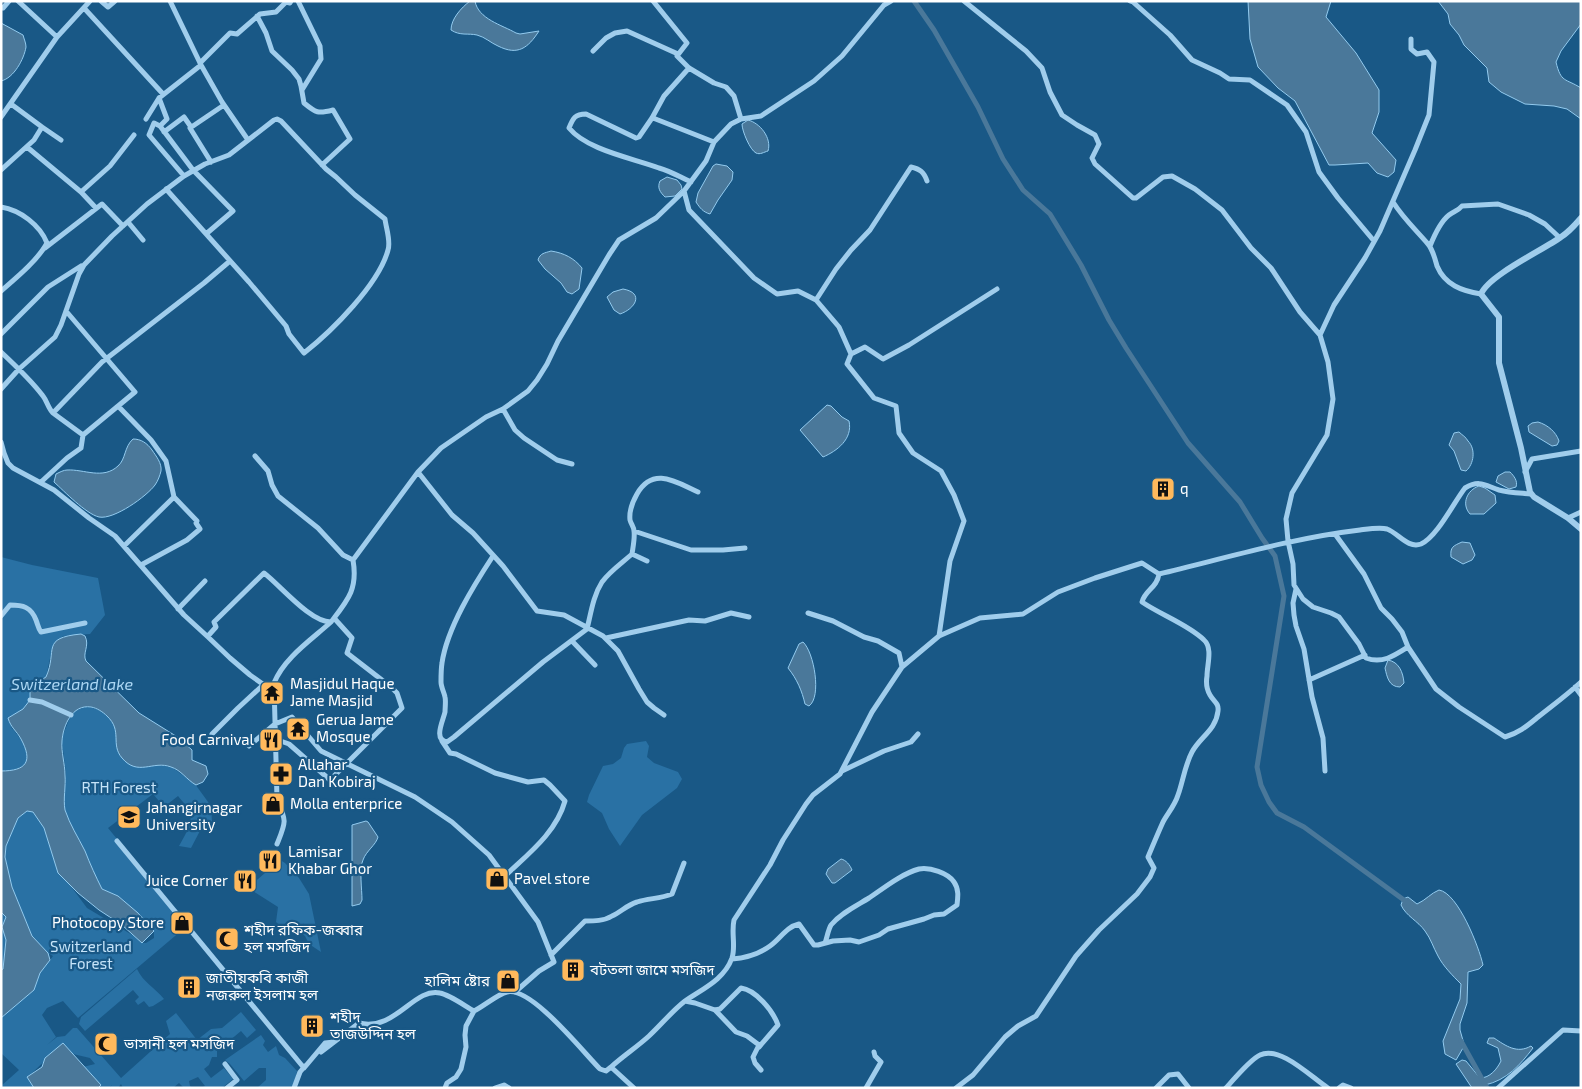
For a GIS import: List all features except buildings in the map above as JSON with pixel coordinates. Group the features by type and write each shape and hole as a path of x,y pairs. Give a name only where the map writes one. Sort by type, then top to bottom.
{"street":[{"path":"1,8 9,1"},
{"path":"18,1 57,37"},
{"path":"1,117 57,37 90,1"},
{"path":"101,1 108,7 115,1"},
{"path":"170,1 200,64 224,105 248,140"},
{"path":"146,119 161,96 200,64 230,33 237,34 260,14 276,12 286,2 290,3 291,1"},
{"path":"298,1 320,46 321,59 302,91"},
{"path":"653,1 687,43 678,54"},
{"path":"277,844 285,826 277,799 274,684 278,673 291,658 332,620 353,590 355,572 353,560 418,472 442,448 486,417 503,409 528,391 541,374 558,340 620,240 656,218 684,191 706,161 714,142 730,124 740,119 761,116 814,81 842,56 884,5 891,1"},
{"path":"964,1 1026,51 1042,68 1050,92 1062,115 1095,135 1099,144 1092,158 1095,164 1132,198 1136,198 1163,177 1172,176 1195,189 1222,210 1251,248 1271,268 1300,312 1320,335 1328,362 1333,399 1327,435 1292,493 1286,518 1294,585 1303,600 1313,607 1339,617 1360,644 1366,658 1375,661 1384,660 1408,647"},
{"path":"1130,1 1170,34 1192,60 1220,72 1229,79 1250,80 1286,105 1306,132 1318,172 1374,241"},
{"path":"84,8 161,96 167,119 160,126"},
{"path":"257,16 266,33 272,51 299,79 302,86 304,103 313,111 321,113 333,110 350,139 322,165"},
{"path":"593,51 606,38 627,30 678,54 677,56 689,68 714,83 726,87 734,96 740,119"},
{"path":"1320,335 1334,305 1374,241 1393,202 1429,115 1434,62 1427,52 1416,54 1411,49 1411,39"},
{"path":"689,68 664,96 653,118 639,137 636,138 586,114 579,114 573,118 569,128 583,139 600,147 640,163 659,168 691,182"},
{"path":"11,104 61,140"},
{"path":"191,127 224,105"},
{"path":"164,132 184,117 210,162"},
{"path":"653,118 714,142"},
{"path":"1,334 48,287 84,265 125,224 166,189 193,170 229,155 277,119 322,165 385,219 389,248 378,273 360,297 324,337 304,352 289,334 286,326 166,189"},
{"path":"184,176 149,135 154,123 160,126 193,170 234,211 206,234"},
{"path":"1,170 34,140 42,127"},
{"path":"81,192 110,166 134,135"},
{"path":"26,147 81,192 96,208"},
{"path":"816,300 836,269 870,230 911,167 919,169 927,181"},
{"path":"684,191 689,210 754,278 777,294 798,291 816,300 839,327 851,354"},
{"path":"1393,202 1404,218 1430,246 1440,272 1453,286 1464,291 1481,294 1499,317 1499,362 1531,494"},
{"path":"1,291 44,249 102,204 143,240"},
{"path":"1430,246 1450,214 1462,206 1471,205 1498,204 1529,215 1545,224 1560,238"},
{"path":"1,207 10,209 31,221 48,243 44,249"},
{"path":"1481,294 1490,283 1560,238 1581,218"},
{"path":"53,413 106,358 230,261"},
{"path":"1,389 19,369 55,337 84,265"},
{"path":"939,636 950,561 964,521 954,495 941,471 913,453 899,433 896,406 874,398 847,364 851,354 864,347 883,359 909,345 997,288"},
{"path":"40,482 81,448 83,435 135,392 66,311"},
{"path":"1,352 45,398 48,408 83,435"},
{"path":"118,406 151,440 166,461 174,497 197,521 196,523 200,528 187,540 141,566"},
{"path":"503,409 516,430 524,438 557,460 572,464"},
{"path":"1,442 8,462 13,468 54,490 115,536 184,615 230,658 274,692"},
{"path":"1525,472 1532,459 1581,451"},
{"path":"255,456 268,471 278,496 318,528 343,555 353,560"},
{"path":"418,472 452,515 473,533 493,556 537,611 564,615 606,638 618,651 647,702 664,715"},
{"path":"442,742 446,742 454,737 543,662 587,629 593,604 603,581 632,554 634,531 630,519 632,503 641,487 651,479 658,477 668,479 698,492"},
{"path":"842,771 872,712 902,667 939,636 980,618 1023,614 1058,592 1095,578 1142,563 1159,574 1288,541 1383,528 1410,544 1418,545 1424,542 1437,529 1460,494 1472,484 1479,483 1500,490 1531,494 1568,518 1581,529"},
{"path":"124,546 174,497"},
{"path":"1568,518 1581,512"},
{"path":"634,531 692,550 745,548"},
{"path":"1335,534 1364,574 1382,608 1402,632 1408,647 1436,689 1459,707 1505,737 1526,728 1581,682"},
{"path":"632,554 647,561"},
{"path":"493,556 468,598 447,642 442,663 441,683 445,697 440,739 450,753 456,754 494,773 528,782 544,780 565,801 562,814 548,834 505,876"},
{"path":"208,636 216,627 214,622 264,573 312,615 323,621 332,620 352,638 347,654 391,687 397,693 402,708 330,780 290,744 275,739"},
{"path":"956,1088 974,1075 1005,1037 1018,1026 1036,1016 1076,956 1099,930 1137,894 1150,877 1154,868 1148,857 1163,822 1178,797 1191,754 1199,740 1205,736 1214,724 1218,712 1217,703 1210,695 1206,678 1209,654 1206,641 1142,602 1144,597 1157,583 1159,574"},
{"path":"178,609 206,580"},
{"path":"1296,588 1293,603 1294,615 1304,649 1312,697 1323,738 1325,771"},
{"path":"1,616 10,605 23,605 31,609 41,632 85,623"},
{"path":"606,638 689,620 705,621 731,613 744,614 749,617"},
{"path":"808,613 833,621 900,653 902,667"},
{"path":"572,640 595,665"},
{"path":"1309,680 1365,655"},
{"path":"212,734 263,685"},
{"path":"1575,687 1581,695"},
{"path":"30,700 42,702 71,714"},
{"path":"249,746 275,724 292,717 321,751 415,797 452,822 489,855 538,922 554,962 539,971 515,992"},
{"path":"445,1088 447,1083 456,1077 461,1069 466,1047 466,1026 474,1011 508,991 525,996 538,1005 600,1069 606,1071 648,1037 685,1001 703,991 724,971 732,959 734,948 732,928 734,920 813,795 842,771 884,751 911,742 918,734"},
{"path":"117,841 304,1068"},
{"path":"551,955 585,922 612,917 634,903 653,898 661,899 672,894 684,863"},
{"path":"732,959 744,958 758,953 771,945 784,931 793,925 799,924 814,945 818,946 833,941 850,940 859,942 888,929 934,915 944,914 957,905 958,893 954,882 942,873 932,870 920,869 908,874 844,913 830,926 825,943"},
{"path":"715,1010 720,1009 741,988 748,989 760,1000 776,1020 778,1025 753,1057 761,1070"},
{"path":"294,1088 300,1072 304,1068 359,1023 371,1024 385,1021 418,999 433,992 442,993 474,1011"},
{"path":"685,1001 715,1010 736,1032 747,1036 759,1044 759,1047"},
{"path":"1498,1088 1563,1030 1581,1031"},
{"path":"866,1088 881,1062 874,1052"},
{"path":"1226,1088 1260,1054 1272,1053 1293,1061 1328,1088"},
{"path":"226,1064 237,1080 226,1088"},
{"path":"610,1067 634,1088"},
{"path":"1156,1088 1169,1075 1178,1074 1189,1088"},
{"path":"495,1088 504,1085 509,1088"},
{"path":"1340,1088 1343,1085 1351,1088"}],"green space":[{"path":"1,557 98,578 105,615 90,634 63,636 52,649 46,677 11,727 25,748 26,763 14,770 8,771 1,771"},
{"path":"85,707 94,708 102,712 113,721 117,745 154,766 173,768 195,784 211,806 212,822 207,829 202,827 191,848 179,846 189,825 191,816 189,810 178,796 164,807 153,794 108,828 188,925 78,1018 63,1001 47,1008 42,1015 56,1037 47,1045 57,1037 65,1036 73,1028 77,1028 121,1078 170,1034 166,1021 176,1013 197,1040 211,1029 222,1028 241,1012 256,1030 247,1038 241,1031 217,1051 217,1057 212,1057 209,1065 204,1069 211,1078 224,1068 233,1079 222,1088 200,1088 205,1086 198,1077 189,1081 192,1088 184,1088 179,1083 173,1088 123,1088 121,1084 118,1088 110,1088 112,1085 109,1088 98,1088 101,1085 83,1067 95,1064 90,1058 73,1054 63,1043 28,1077 34,1088 1,1088 19,1070 1,1053 1,1018 34,990 40,973 53,956 32,936 12,887 5,857 6,846 18,818 27,811 33,812 44,828 58,873 67,881 87,908 134,936 142,943 146,943 154,938 154,931 118,896 102,889 71,827 64,807 66,773 62,742 63,735 71,715"},
{"path":"646,741 649,746 647,757 654,763 678,772 682,779 677,788 642,815 620,846 609,829 602,813 587,802 603,766 613,764 621,758 627,744"},
{"path":"277,858 285,863 299,878 309,894 321,952 309,944 305,936 296,929 282,927 276,922 278,907 253,891 251,885 265,873"},
{"path":"1,912 6,917 2,927 6,940 3,969 1,970"},
{"path":"137,969 142,978 164,999 149,1007 144,1001 138,1005 135,1001 139,997 133,990 85,1031 79,1024 81,1017"},
{"path":"261,1035 265,1041 263,1045 268,1052 276,1046 279,1055 285,1058 297,1071 294,1088 257,1088 266,1080 266,1068 259,1068 244,1081 225,1060"}],"water":[{"path":"470,1 475,1 477,7 486,17 516,33 539,31 531,42 522,49 517,50 505,49 474,34 454,32 451,30 451,26 457,14"},
{"path":"1248,1 1331,1 1326,17 1356,53 1379,90 1379,112 1372,133 1396,160 1394,172 1388,177 1377,173 1368,163 1329,165 1295,101 1278,88 1258,67 1250,39"},
{"path":"1438,1 1581,1 1581,24 1561,51 1556,62 1562,77 1581,88 1581,119 1567,109 1525,104 1501,92 1489,82 1487,68 1464,45 1450,24 1448,14"},
{"path":"1,23 23,35 26,47 18,67 10,76 1,81"},
{"path":"748,120 757,124 767,136 768,151 758,154 751,148 742,127 742,124"},
{"path":"716,164 727,166 733,172 732,180 710,214 702,210 696,202 698,193"},
{"path":"667,177 677,180 681,185 682,189 675,196 665,197 660,190 660,181"},
{"path":"551,251 568,256 582,268 579,289 572,294 567,292 561,283 538,260 541,255"},
{"path":"623,289 630,291 636,297 630,309 620,314 614,310 607,297 613,292"},
{"path":"827,405 831,406 849,421 850,427 843,444 823,457 800,430"},
{"path":"1538,422 1554,432 1559,441 1557,445 1552,446 1529,432 1528,426"},
{"path":"1459,432 1471,444 1473,452 1471,464 1466,471 1461,470 1454,451 1449,445 1454,433"},
{"path":"133,439 146,443 160,462 161,471 157,482 151,490 138,501 121,511 105,517 94,515 75,502 54,482 56,474 65,470 100,473 112,470 121,463"},
{"path":"1505,472 1510,472 1514,477 1516,487 1509,489 1496,482 1498,476"},
{"path":"1479,486 1495,495 1496,503 1484,514 1470,514 1466,506 1467,498 1471,491"},
{"path":"1462,542 1470,543 1475,555 1472,560 1463,564 1451,557 1453,547"},
{"name":"Switzerland lake","path":"81,634 85,636 86,640 86,661 139,713 179,738 192,750 192,760 206,766 208,774 203,782 196,785 178,770 171,767 158,765 140,767 128,764 119,753 116,732 112,722 105,715 98,709 91,707 84,707 74,712 64,729 62,741 65,810 102,889 118,896 138,913 154,931 142,943 122,925 78,893 58,873 44,828 33,812 27,811 18,818 6,846 5,857 12,887 32,936 48,953 50,960 40,973 34,990 1,1018 1,970 3,969 6,940 2,927 6,917 1,912 1,771 10,771 22,767 27,759 25,747 8,718 23,709 30,700 30,690 33,685 46,677 55,642 68,636"},
{"path":"803,642 807,647 813,664 816,684 813,701 809,706 805,704 799,685 788,668 799,644"},
{"path":"1388,660 1398,665 1403,675 1404,683 1400,687 1393,685 1388,678 1385,668"},
{"path":"366,821 378,837 364,857 362,864 362,900 360,904 352,906 352,825"},
{"path":"841,859 848,863 852,870 835,883 832,883 826,874 828,869"},
{"path":"1439,890 1446,893 1460,910 1467,922 1483,965 1479,969 1468,972 1467,1003 1460,1024 1464,1044 1456,1060 1445,1054 1443,1041 1460,999 1461,984 1436,953 1425,931 1401,905 1403,899 1408,897 1417,904"},
{"path":"1489,1038 1494,1038 1516,1049 1531,1046 1533,1048 1518,1066 1500,1080 1485,1085 1484,1088 1472,1088 1456,1064 1462,1060 1466,1061 1480,1078 1490,1075 1501,1061 1498,1048 1487,1043"},
{"path":"63,1043 101,1085 98,1088 34,1088 27,1077 42,1067 45,1058"}],"waterway":[{"path":"914,1 934,30 978,107 1003,159 1023,190 1050,214 1081,265 1109,320 1188,443 1240,502 1275,556 1284,596 1257,767 1261,785 1269,802 1277,813 1304,827 1408,903"},
{"path":"1461,1041 1487,1088"}],"place":[{"name":"q","path":"1163,489"},
{"name":"Masjidul Haque Jame Masjid","path":"272,693"},
{"name":"Gerua Jame Mosque","path":"298,729"},
{"name":"Food Carnival","path":"271,740"},
{"name":"Allahar Dan Kobiraj","path":"281,774"},
{"name":"Molla enterprice","path":"273,804"},
{"name":"Jahangirnagar University","path":"129,817"},
{"name":"Lamisar Khabar Ghor","path":"270,861"},
{"name":"Pavel store","path":"497,879"},
{"name":"Juice Corner","path":"245,881"},
{"name":"Photocopy Store","path":"182,923"},
{"name":"শহীদ রফিক-জব্বার হল মসজিদ","path":"227,939"},
{"name":"বটতলা জামে মসজিদ","path":"573,970"},
{"name":"হালিম ষ্টোর","path":"508,981"},
{"name":"জাতীয়কবি কাজী নজরুল ইসলাম হল","path":"189,987"},
{"name":"শহীদ তাজউদ্দিন হল","path":"312,1026"},
{"name":"ভাসানী হল মসজিদ","path":"106,1044"}],"park label":[{"name":"RTH Forest","path":"119,788"},
{"name":"Switzerland Forest","path":"91,956"}]}
